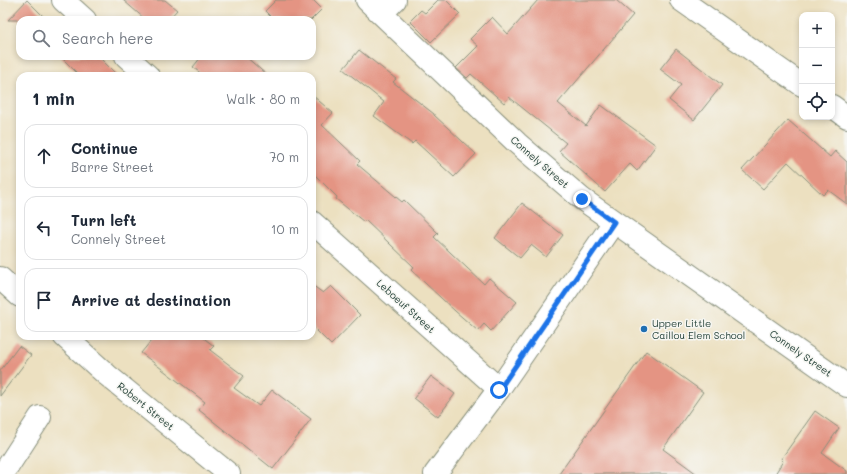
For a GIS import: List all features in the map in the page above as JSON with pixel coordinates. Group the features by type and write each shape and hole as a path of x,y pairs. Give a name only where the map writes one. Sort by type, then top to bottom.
{"street":[{"path":"63,0 81,16"},
{"path":"681,0 801,84"},
{"name":"Connely Street","path":"381,4 517,143 582,199 845,380"},
{"path":"130,60 144,72"},
{"path":"835,108 847,117"},
{"path":"435,474 499,390 614,222"},
{"name":"Leboeuf Street","path":"316,226 499,390"},
{"path":"0,278 16,292"},
{"name":"Robert Street","path":"68,340 107,375 229,474"},
{"path":"3,474 40,417"}],"building":[{"path":"27,0 43,16 16,16 16,20 8,20"},
{"path":"123,0 165,0 177,10 172,16 141,16"},
{"path":"276,0 313,0 322,9 315,16 270,16 265,11"},
{"path":"438,0 446,0 460,14 431,42 410,21 421,10 425,13"},
{"path":"538,0 616,0 633,15 558,103 586,126 601,105 656,145 637,171 630,164 605,192 559,151 566,143 509,97 504,103 471,74 467,78 456,68 478,46 470,39 492,17 508,34"},
{"path":"676,49 722,85 694,120 669,100 681,85 660,69"},
{"path":"359,50 396,79 393,82 434,114 476,154 454,177 415,141 412,144 374,116 384,102 343,69"},
{"path":"64,60 102,60 114,72 76,72"},
{"path":"199,60 250,60 263,72 199,72 193,67"},
{"path":"316,98 333,113 322,125 360,161 357,164 402,202 404,200 438,233 434,237 484,284 489,278 517,302 491,331 484,324 478,331 411,270 414,267 365,220 364,222 336,199 337,197 316,176"},
{"path":"788,120 830,157 835,151 847,162 847,204 828,190 823,195 788,162 763,189 742,170"},
{"path":"522,203 563,235 546,257 531,245 520,258 495,238"},
{"path":"331,286 360,315 331,345 316,330 316,288 323,293"},
{"path":"152,340 206,340 214,346 210,350 244,376 234,388 259,406 272,390 311,419 273,469 199,410 205,402 141,353"},
{"path":"19,346 31,355 0,396 0,371"},
{"path":"646,351 703,392 663,449 697,474 559,474"},
{"path":"431,376 455,394 438,417 414,398"},
{"path":"815,411 839,428 822,453 847,471 847,474 775,474 783,461 781,459"}],"place":[{"name":"Upper Little Caillou Elem School","path":"644,329"}],"route":[{"path":"499,390 614,222 582,199"}]}
